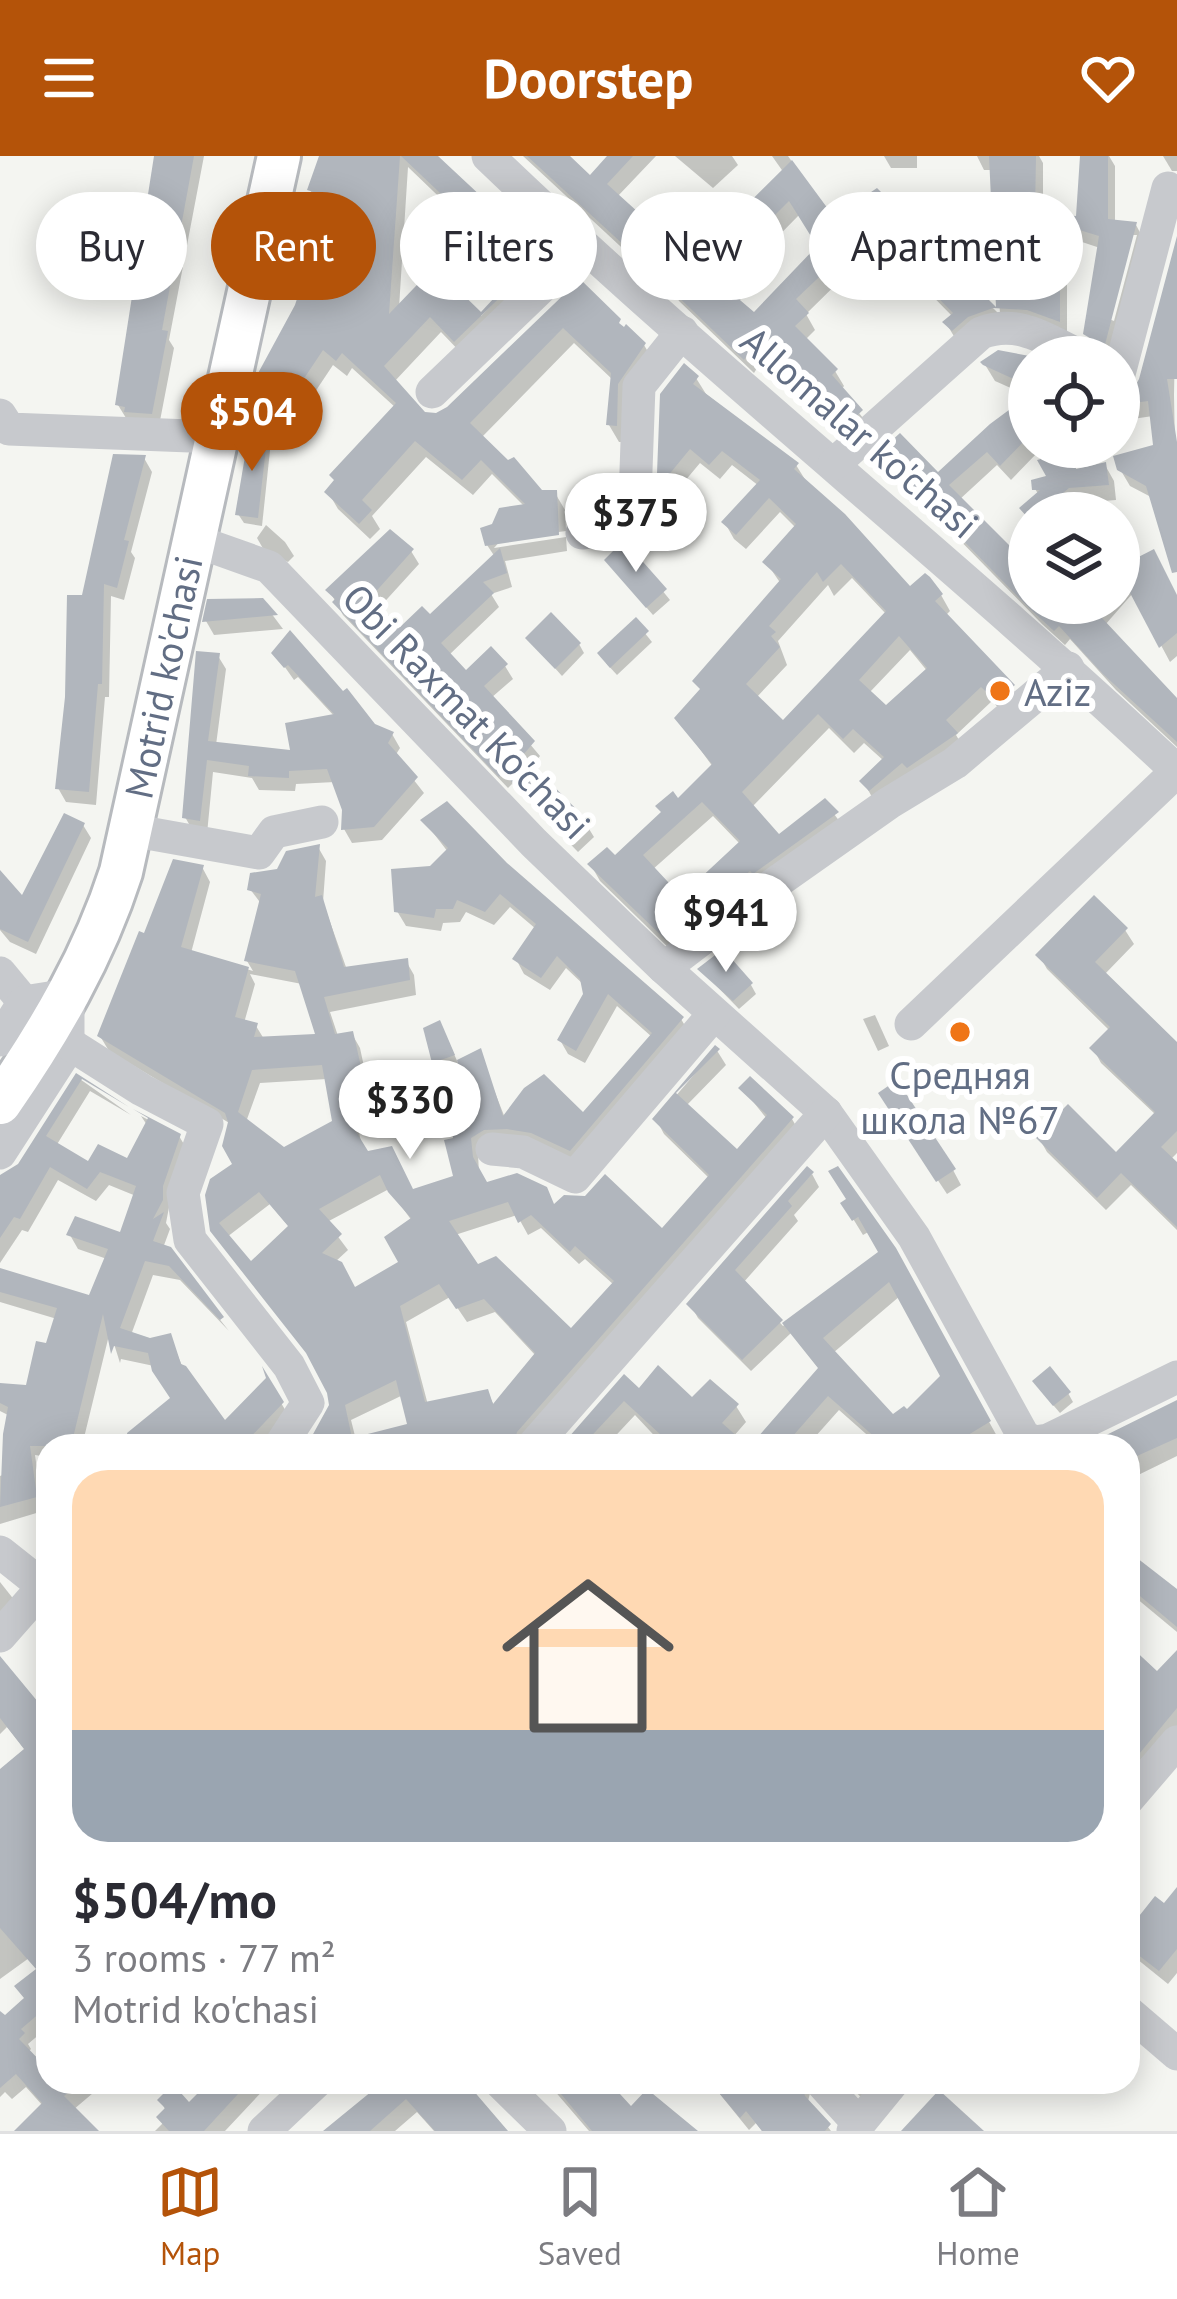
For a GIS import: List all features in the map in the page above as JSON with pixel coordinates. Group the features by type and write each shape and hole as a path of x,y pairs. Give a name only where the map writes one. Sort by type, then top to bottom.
{"main road":[{"name":"Motrid ko'chasi","path":"0,1103 106,920 279,156"}],"street":[{"name":"Allomalar ko'chasi","path":"488,156 526,192"},
{"path":"1129,336 1168,188"},
{"name":"Allomalar ko'chasi","path":"597,259 1068,668 1177,771"},
{"path":"432,392 528,300"},
{"path":"834,464 981,333 1001,325 1036,336"},
{"path":"582,532 634,526 639,386 682,332"},
{"path":"0,415 9,429 216,437"},
{"name":"Obi Raxmat Ko'chasi","path":"193,540 269,567 534,843 826,1113"},
{"path":"664,968 774,884 955,763 1068,668"},
{"path":"911,1024 1177,771"},
{"path":"130,830 260,853 274,832 322,823"},
{"path":"0,973 142,1090 207,1124 184,1193 190,1240 289,1366 308,1403 288,1434"},
{"path":"492,1150 523,1152 574,1177 714,1014"},
{"path":"0,1040 52,1018"},
{"path":"0,1153 52,1018"},
{"path":"544,1434 826,1113 914,1237 1022,1434"},
{"path":"1060,1434 1177,1377"},
{"path":"0,1552 36,1580"},
{"path":"0,1636 36,1598"},
{"path":"1140,1785 1177,1742"},
{"path":"1140,2022 1177,2054"},
{"path":"264,2131 303,2094"},
{"path":"512,2094 550,2131"},
{"path":"830,2094 856,2127 883,2094"}],"building":[{"path":"154,156 194,156 187,194 148,192"},
{"path":"319,156 400,156 389,314 402,300 469,300 481,312 497,300 454,342 430,317 384,366 425,412 447,407 558,300 597,300 597,296 621,319 619,323 646,343 618,384 617,426 606,425 611,373 563,328 470,423 508,460 514,457 542,490 557,490 559,535 485,546 480,528 492,524 499,508 525,504 481,460 462,480 415,441 362,500 372,510 359,524 324,492 334,480 329,475 396,403 342,353 336,361 323,350 291,398 256,377 297,300 376,300 376,192 307,190"},
{"path":"401,156 438,156 477,192 439,192"},
{"path":"527,156 570,156 590,175 607,156 633,156 607,184 621,197 621,242 597,220 597,192 566,192"},
{"path":"989,156 1036,156 1035,192 991,192"},
{"path":"1080,156 1108,156 1108,219 1137,222 1107,336 1086,336 1083,334 1099,236 1083,231 1083,192 1078,192"},
{"path":"792,160 816,192 809,192 809,233 789,201 785,205 785,192 760,192"},
{"path":"1177,236 1177,379 1167,379 1177,442 1177,572 1172,573 1146,486 1116,468 1140,468 1140,449 1153,445 1148,401 1140,402 1140,375"},
{"path":"809,254 809,287 796,299 809,313 795,326 838,369 832,375 863,410 849,423 762,333 744,360 682,300 740,300 754,312 765,300 785,300 785,280"},
{"path":"131,300 168,300 162,330 168,331 152,414 124,412 125,407 115,405"},
{"path":"940,300 989,300 996,307 996,300 1060,300 1060,322 1027,310 993,308 968,317 952,331 942,322 953,313"},
{"path":"998,350 1008,352 1008,376 983,365 980,362"},
{"path":"684,363 699,376 693,384 799,463 794,469 845,514 910,586 925,573 930,577 943,594 935,601 1015,685 996,701 981,687 946,720 958,733 907,768 902,763 869,791 859,781 884,757 853,729 843,739 818,714 742,792 779,834 825,798 839,812 753,874 750,871 666,940 587,864 607,847 615,855 661,812 655,806 673,791 678,798 712,764 674,718 700,689 692,681 781,579 762,562 796,524 769,498 736,535 721,522 760,480 722,451 709,465 690,449 658,488 674,500 655,527 660,394","holes":["841,564 886,611 783,720 746,684 780,647 769,626 817,572 823,582","899,636 927,668 886,705 859,680","702,802 740,841 681,896 643,855"]},
{"path":"1008,411 1008,458 1000,466 987,452 949,485 1008,544 1008,586 878,453 900,433 938,472"},
{"path":"250,427 268,430 258,518 235,515"},
{"path":"113,454 146,455 117,588 104,584 102,684 98,684 89,792 55,789 65,697 67,595 82,595"},
{"path":"1042,468 1107,468 1109,485 1064,492 1032,490 1031,480 1046,476"},
{"path":"390,529 414,549 371,597 400,627 422,606 430,614 500,548 507,573 483,582 494,593 441,643 466,670 491,646 508,664 484,686 535,741 523,755 589,822 570,841 503,773 499,777 325,590"},
{"path":"642,546 636,554 667,589 646,608 604,560 614,550"},
{"path":"1154,549 1177,595 1177,633 1159,648 1140,612 1140,556"},
{"path":"263,598 278,615 202,622 207,599"},
{"path":"551,612 581,643 555,669 525,638"},
{"path":"636,617 649,631 610,668 597,653"},
{"path":"1046,624 1108,624 1177,698 1177,742 1059,626 1054,631"},
{"path":"290,630 375,724 394,732 388,743 418,777 374,827 341,830 342,810 327,769 289,771 289,778 248,776 249,766 207,760 200,821 182,818 196,651 220,653 208,741 290,750 285,723 334,714 271,653"},
{"path":"447,801 507,863 684,1017 570,1151 531,1133 507,1129 484,1130 471,1138 473,1157 487,1182 517,1173 547,1187 554,1204 564,1195 585,1196 605,1174 662,1228 709,1175 652,1119 715,1045 720,1049 676,1093 737,1149 767,1115 738,1088 750,1076 794,1117 516,1434 368,1434 407,1424 396,1380 345,1405 351,1434 313,1434 329,1405 327,1393 306,1353 210,1231 205,1195 210,1179 232,1164 222,1146 228,1122 225,1113 97,1036 173,859 204,865 181,947 249,967 235,1017 258,1023 254,1037 315,1034 295,971 244,961 261,894 247,890 250,873 277,869 286,851 320,844 315,897 322,895 344,967 408,958 410,980 324,997 335,1034 353,1031 365,1085 347,1088 355,1130 368,1151 392,1146 413,1189 453,1176 444,1140 453,1138 445,1100 457,1097 461,1108 469,1105 457,1060 481,1048 503,1116 524,1088 544,1074 583,1112 652,1033 608,994 576,1051 557,1040 583,994 580,979 557,956 541,978 512,959 536,924 500,894 485,912 457,900 453,909 436,909 434,918 394,912 391,869 430,866 448,848 420,820","holes":["322,1065 332,1121 284,1147 238,1112 252,1070","380,1175 411,1218 384,1237 398,1262 355,1287 342,1262 322,1253 342,1234 319,1209","259,1192 288,1226 251,1261 219,1223","508,1202 518,1223 531,1215 570,1252 575,1246 614,1281 571,1328 496,1256 478,1264 449,1221","439,1284 456,1309 484,1299 535,1353 493,1404 488,1389 425,1402 400,1306"]},
{"path":"64,813 85,823 28,942 0,929 0,870 22,895"},
{"path":"1094,895 1128,928 1095,962 1177,1042 1177,1131 1161,1147 1177,1162 1177,1227 1121,1173 1097,1198 1035,1137 1068,1104 1116,1152 1155,1112 1089,1048 1110,1027 1035,955"},
{"path":"723,949 753,983 733,1001 697,969"},
{"path":"440,1020 455,1055 432,1063 423,1028"},
{"path":"76,1073 129,1107 82,1079 46,1136 88,1161 98,1144 127,1158 148,1118 133,1109 181,1134 153,1219 164,1212 153,1241 171,1247 224,1317 220,1320 169,1266 145,1261 120,1328 150,1338 171,1333 181,1364 225,1420 266,1378 262,1366 284,1402 253,1434 127,1434 170,1398 152,1371 148,1353 114,1346 111,1354 103,1314 74,1434 36,1434 36,1446 30,1446 36,1497 0,1507 8,1407 0,1403 0,1383 26,1385 36,1341 46,1343 57,1308 0,1292 0,1268 89,1295 108,1249 66,1235 75,1216 120,1232 136,1186 100,1172 87,1189 50,1167 20,1219 14,1217 0,1238 0,1175 18,1164"},
{"path":"897,1080 956,1169 936,1182 878,1093"},
{"path":"807,1166 814,1172 788,1201 792,1206 735,1270 783,1320 742,1360 686,1304"},
{"path":"838,1166 896,1248 991,1421 970,1434 871,1434 828,1396 795,1434 760,1434 818,1368 782,1323 878,1252 858,1217 852,1221 840,1203 846,1199 828,1171","holes":["889,1282 940,1376 907,1409 904,1406 893,1414 823,1338"]},
{"path":"658,1365 692,1397 710,1379 739,1404 722,1423 734,1434 660,1434 624,1401 593,1434 572,1434 624,1374 639,1388"},
{"path":"1050,1366 1071,1392 1053,1406 1032,1381"},
{"path":"1177,1400 1177,1438 1140,1455 1140,1434 1108,1434"},
{"path":"1140,1560 1177,1589 1177,1627 1140,1596"},
{"path":"1177,1650 1177,1708 1140,1753 1140,1655 1157,1671"},
{"path":"0,1656 36,1700 36,1969 0,1928 0,1769 24,1749 0,1718"},
{"path":"1177,1887 1177,1949 1159,1971 1140,1956 1140,1915 1155,1896 1164,1903"},
{"path":"36,1969 36,2016 21,2029 25,2033 19,2039 36,2057 36,2094 66,2094 99,2131 14,2131 42,2103 16,2074 0,2088 0,2011 5,2015 24,1998 14,1986"},
{"path":"163,2094 182,2094 189,2102 197,2094 238,2094 204,2131 169,2131 156,2117 165,2108 157,2100"},
{"path":"368,2094 476,2094 508,2131 435,2131 406,2099 370,2131 323,2131"},
{"path":"561,2094 620,2094 631,2106 642,2094 653,2094 698,2131 592,2131"},
{"path":"720,2094 804,2094 831,2124 825,2131 762,2131 746,2111 740,2118"},
{"path":"935,2094 943,2094 984,2131 901,2131"}],"place":[{"name":"Aziz","path":"1000,691"},
{"name":"Средняя школа №67","path":"960,1032"}]}
